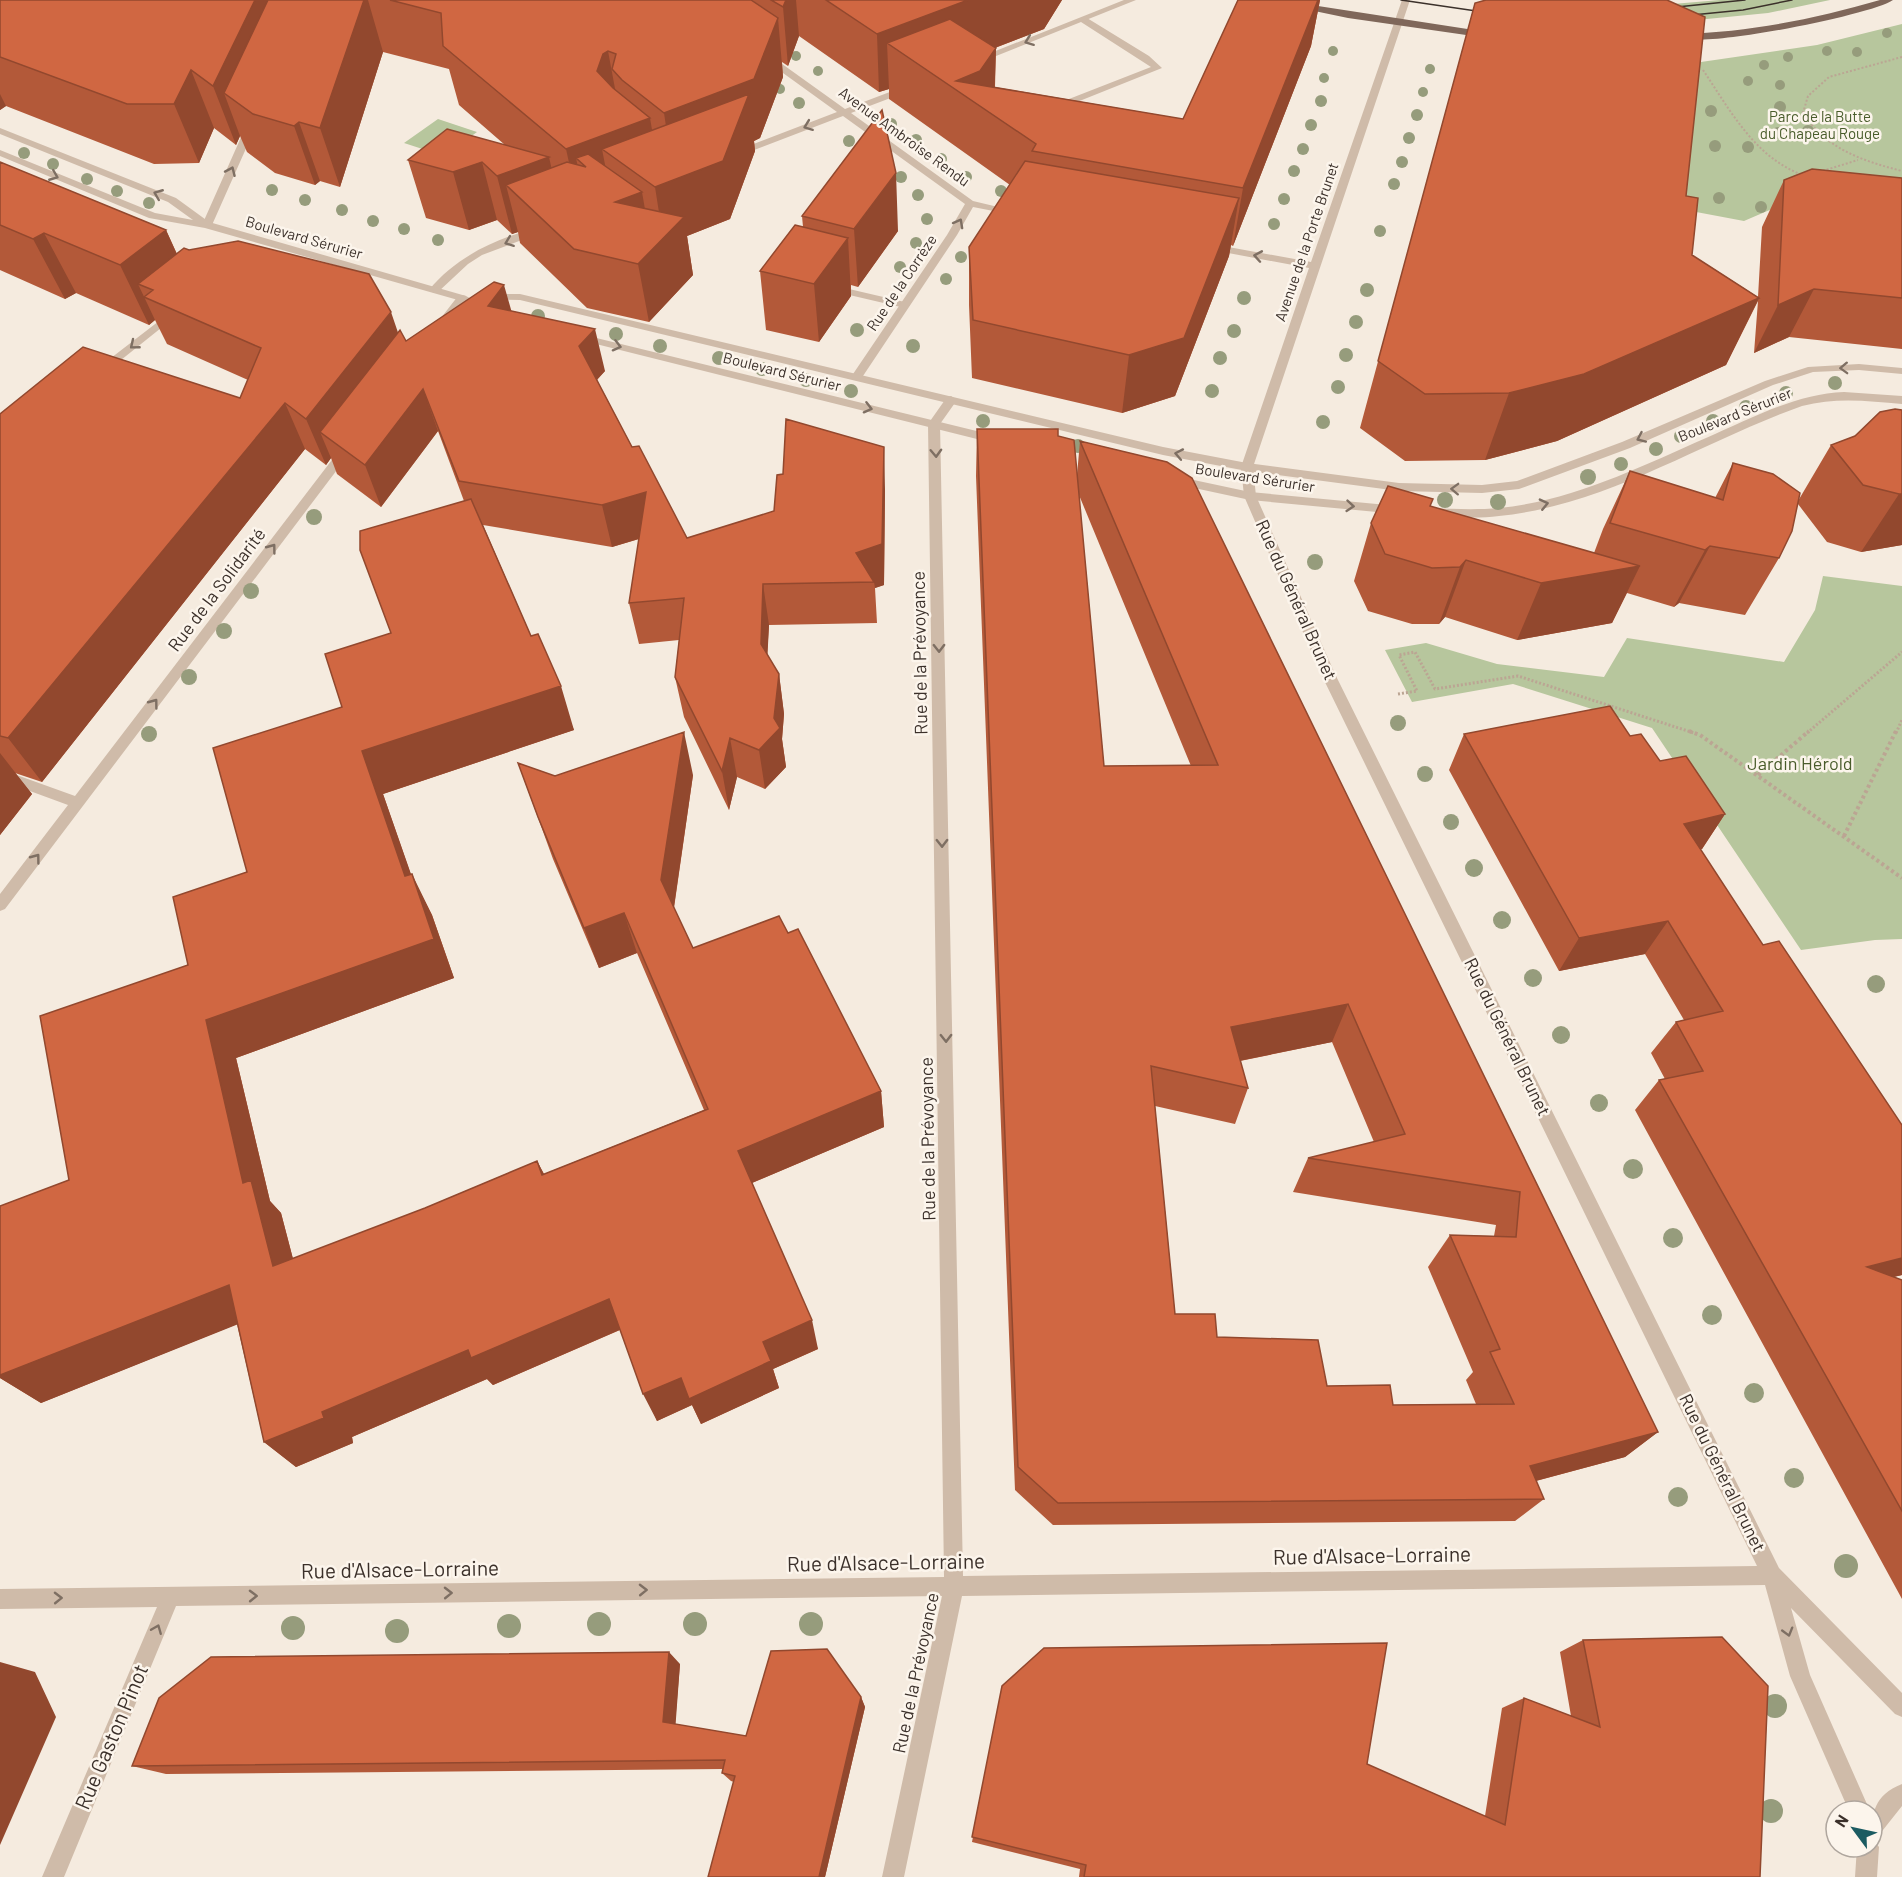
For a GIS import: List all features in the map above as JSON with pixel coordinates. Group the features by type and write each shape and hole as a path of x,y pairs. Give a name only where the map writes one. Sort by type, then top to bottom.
{"main road":[{"path":"1265,0 1397,22 1499,35"},
{"path":"1669,38 1759,30 1839,16 1889,0"}],"street":[{"path":"963,66 1132,0"},
{"name":"Avenue de la Porte Brunet","path":"1250,496 1247,467 1406,0"},
{"path":"1047,110 1157,68 1146,58 1084,20"},
{"name":"Avenue Ambroise Rendu","path":"759,52 970,203 1027,214"},
{"path":"725,158 912,86"},
{"path":"207,225 255,117"},
{"name":"Boulevard Sérurier","path":"0,131 172,200 207,225 256,246 434,290 462,298 492,313"},
{"name":"Boulevard Sérurier","path":"0,153 153,216 207,225"},
{"name":"Rue de la Corrèze","path":"857,377 952,235 970,203"},
{"path":"434,290 478,253 550,226"},
{"path":"1201,245 1315,266"},
{"path":"820,285 905,305"},
{"name":"Boulevard Sérurier","path":"462,298 520,297 1163,450 1247,467 1399,487 1482,489 1519,485 1626,445 1769,383 1812,369 1859,367 1902,372"},
{"path":"431,338 462,298"},
{"path":"90,381 180,308"},
{"name":"Boulevard Sérurier","path":"570,335 1010,443"},
{"name":"Boulevard Sérurier","path":"1164,478 1250,496 1370,508 1436,512 1506,512 1546,504 1607,486 1726,433 1781,411 1824,398 1866,397 1902,400"},
{"path":"934,424 951,400"},
{"name":"Rue de la Prévoyance","path":"893,1877 954,1586 934,424"},
{"name":"Rue de la Solidarité","path":"0,905 357,436"},
{"name":"Rue du Général Brunet","path":"1250,496 1329,676 1772,1575 1800,1676 1855,1799"},
{"path":"0,774 78,803"},
{"name":"Rue du Général Brunet","path":"1772,1575 1902,1707"},
{"name":"Rue d'Alsace-Lorraine","path":"0,1599 1772,1575"},
{"name":"Rue Gaston Pinot","path":"53,1877 171,1596"},
{"path":"1884,1812 1893,1800 1902,1794"},
{"path":"1866,1877 1867,1859"}],"path":[{"path":"1902,57 1829,77 1808,96 1803,113 1809,126 1831,144 1858,159 1902,171"},
{"path":"1703,70 1756,145 1790,172 1807,176"},
{"path":"1817,172 1858,159"},
{"path":"1398,694 1417,691 1399,655 1416,652 1434,689 1518,676 1700,735 1902,878"},
{"path":"1758,775 1902,652"},
{"path":"1844,836 1902,720"}],"green space":[{"path":"1720,0 1830,0 1768,13 1666,23 1649,6"},
{"name":"Parc de la Butte du Chapeau Rouge","path":"1902,24 1902,215 1786,203 1744,221 1675,208 1690,71 1701,62 1817,45"},
{"path":"438,119 477,132 444,156 404,143"},
{"name":"Jardin Hérold","path":"1823,576 1902,586 1902,939 1875,940 1801,950 1652,728 1513,684 1412,702 1385,650 1426,643 1497,664 1604,677 1627,638 1784,662 1815,610"}],"building":[{"path":"0,0 255,0 213,86 191,70 174,104 127,104 0,57"},
{"path":"268,0 364,0 320,128 299,122 294,126 253,114 224,93"},
{"path":"390,0 751,0 778,18 754,79 664,113 622,80 612,69 616,54 608,51 603,54 597,71 613,88 650,118 566,149 443,46 441,13"},
{"path":"771,0 786,0 783,7"},
{"path":"826,0 968,0 877,34"},
{"path":"1238,0 1318,0 1243,188 1032,151 1036,144 887,43 950,19 996,48 980,71 956,81 1183,119"},
{"path":"1486,0 1667,0 1705,17 1686,196 1698,198 1692,255 1759,298 1584,374 1509,393 1425,394 1378,361 1475,3"},
{"path":"749,94 723,161 655,187 602,149"},
{"path":"882,110 896,173 854,229 802,216"},
{"path":"447,129 549,157 497,176 482,162 453,172 408,160"},
{"path":"588,154 642,192 615,202 684,217 638,264 574,249 506,185 567,162 586,167 576,158"},
{"path":"1025,161 1239,198 1184,338 1129,355 973,320 969,247"},
{"path":"0,162 166,230 120,265 44,233 33,239 0,225"},
{"path":"1812,169 1902,178 1902,298 1814,289 1778,305 1784,180"},
{"path":"795,225 848,238 814,284 760,271"},
{"path":"238,241 369,274 391,312 306,419 285,403 8,738 0,736 0,414 83,347 240,398 261,348 144,297 153,290 138,284 184,248 189,250"},
{"path":"494,282 504,285 488,306 595,329 579,346 632,447 639,446 687,538 774,511 777,475 783,474 786,419 884,447 882,544 856,553 874,582 763,584 761,644 779,674 774,718 780,728 759,750 730,738 722,771 675,677 684,598 629,603 646,492 602,505 459,481 423,389 365,465 320,432 400,330 406,341"},
{"path":"1902,410 1902,494 1863,485 1831,445 1855,436 1880,412"},
{"path":"977,429 1058,429 1058,436 1074,440 1104,766 1218,765 1080,441 1167,462 1192,478 1658,1432 1530,1466 1544,1499 1058,1503 1018,1467","holes":["1348,1004 1405,1134 1308,1158 1520,1192 1516,1237 1450,1235 1500,1349 1490,1352 1514,1404 1393,1405 1390,1385 1327,1386 1318,1340 1217,1337 1215,1314 1175,1314 1151,1066 1248,1088 1231,1027"]},
{"path":"1733,463 1773,474 1800,493 1792,531 1779,558 1710,546 1705,550 1610,523 1630,471 1723,500"},
{"path":"1388,486 1433,499 1430,506 1640,566 1541,583 1466,560 1460,567 1432,568 1385,554 1371,523"},
{"path":"471,499 531,636 538,634 561,686 362,751 405,876 412,874 434,939 206,1020 243,1183 251,1180 273,1266 425,1208 537,1161 542,1175 708,1109 624,913 584,928 518,763 555,776 684,732 661,880 693,948 779,916 788,933 798,929 881,1091 738,1151 812,1320 763,1342 771,1361 689,1399 681,1378 643,1394 609,1299 471,1358 468,1350 322,1412 324,1418 264,1442 229,1285 0,1375 0,1206 69,1180 40,1016 188,965 173,897 247,872 213,748 342,707 325,654 391,633 360,550 360,531"},
{"path":"1610,706 1630,736 1641,734 1660,761 1686,756 1725,814 1684,824 1763,945 1779,941 1902,1125 1902,1258 1867,1267 1902,1280 1902,1511 1659,1080 1703,1071 1676,1022 1723,1011 1668,921 1579,938 1464,734"},
{"path":"1722,1637 1768,1686 1760,1877 1084,1877 1086,1865 972,1837 1002,1686 1044,1648 1387,1643 1367,1764 1505,1825 1524,1698 1600,1727 1583,1640"},
{"path":"827,1649 861,1697 819,1877 708,1877 735,1776 722,1773 725,1760 132,1766 159,1698 211,1657 669,1652 663,1722 746,1736 771,1651"}],"tram line":[{"path":"1401,0 1490,13"},
{"path":"1667,8 1745,0"},
{"path":"1682,16 1743,10 1792,0"}]}
